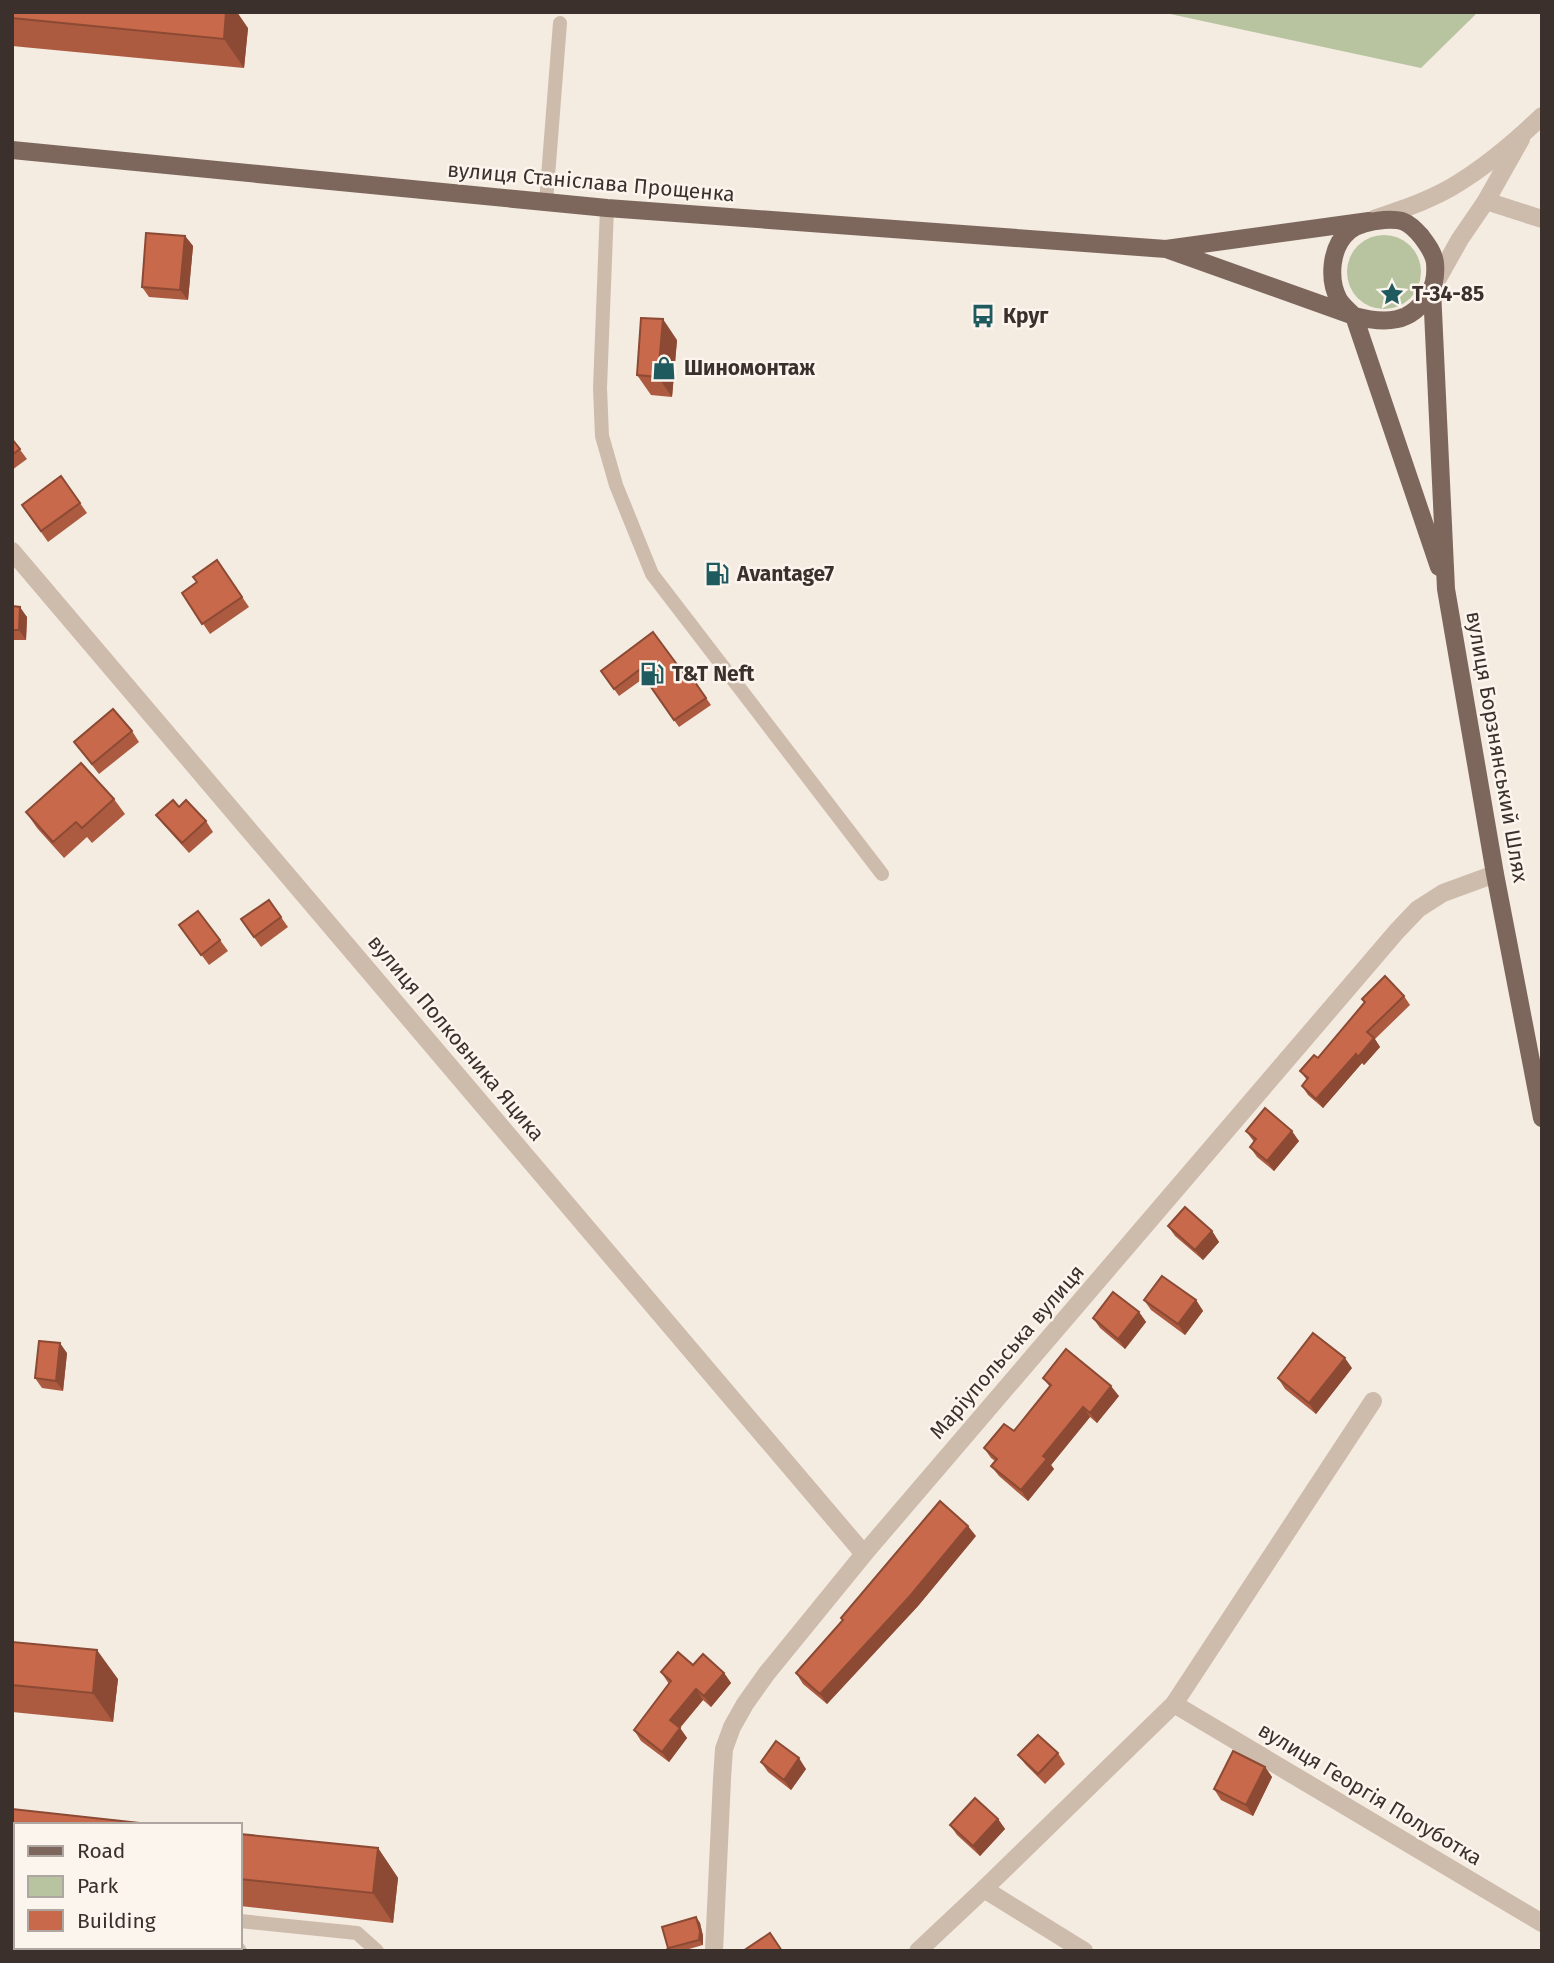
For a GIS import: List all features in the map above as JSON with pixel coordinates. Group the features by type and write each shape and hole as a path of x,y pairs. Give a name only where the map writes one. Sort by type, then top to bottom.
{"main road":[{"name":"вулиця Станіслава Прощенка","path":"12,150 607,208 1166,249 1368,221"},
{"path":"1399,219 1412,226 1431,250 1435,262 1432,290 1417,310 1401,318 1373,320 1354,316 1341,303 1336,292 1333,264 1336,251 1349,231 1368,221 1399,219"},
{"name":"вулиця Станіслава Прощенка","path":"1166,249 1354,316"},
{"name":"вулиця Борзнянський Шлях","path":"1432,290 1446,589 1495,874 1542,1118"},
{"name":"вулиця Борзнянський Шлях","path":"1354,316 1446,589"}],"street":[{"path":"1368,221 1411,207 1460,182 1542,116"},
{"path":"1432,290 1524,133"},
{"path":"1486,201 1542,219"},
{"name":"вулиця Полковника Яцика","path":"12,551 864,1554"},
{"name":"Маріупольська вулиця","path":"715,1951 724,1749 745,1704 767,1673 864,1554 1396,931 1419,909 1443,893 1495,874"},
{"path":"918,1951 1174,1704 1373,1401"},
{"name":"вулиця Георгія Полуботка","path":"1174,1704 1542,1923"},
{"path":"985,1889 1084,1951"}],"lane":[{"path":"546,202 560,23"},
{"path":"607,208 600,388 602,436 621,498 653,573 882,874"},
{"path":"242,1921 357,1933 377,1951"}],"green space":[{"path":"1161,12 1478,12 1421,68"},
{"path":"1377,235 1391,235 1405,241 1415,251 1421,272 1415,293 1405,303 1391,309 1377,309 1363,303 1353,293 1347,279 1347,265 1353,251 1363,241"}],"building":[{"path":"12,12 226,12 224,39 12,18"},
{"path":"146,233 185,236 180,290 142,287"},
{"path":"641,318 663,319 658,377 637,375"},
{"path":"12,439 20,449 12,455"},
{"path":"61,476 80,503 41,531 22,505"},
{"path":"217,560 242,597 202,624 182,593 197,582 193,577"},
{"path":"12,606 20,607 19,630 12,630"},
{"path":"653,632 687,678 690,675 706,698 674,720 639,670 614,689 601,671"},
{"path":"113,709 132,731 92,764 74,742"},
{"path":"81,763 114,799 82,828 76,822 53,842 26,812"},
{"path":"173,800 179,807 186,800 206,821 182,843 156,815"},
{"path":"269,900 281,917 254,937 241,919"},
{"path":"198,911 220,940 201,955 179,925"},
{"path":"1385,976 1404,996 1367,1032 1374,1038 1316,1099 1302,1086 1308,1078 1300,1071 1314,1055 1318,1058 1365,1002 1362,999"},
{"path":"1265,1108 1292,1131 1267,1161 1250,1147 1256,1139 1246,1131"},
{"path":"1185,1207 1212,1231 1195,1250 1168,1226"},
{"path":"1162,1276 1196,1300 1178,1324 1144,1300"},
{"path":"1113,1292 1139,1312 1118,1339 1093,1318"},
{"path":"1313,1333 1345,1358 1309,1403 1278,1378"},
{"path":"39,1341 60,1343 56,1381 35,1378"},
{"path":"1066,1349 1111,1386 1090,1413 1083,1407 1043,1456 1047,1459 1021,1490 991,1466 997,1459 984,1448 1004,1424 1014,1431 1051,1385 1043,1378"},
{"path":"940,1501 968,1526 910,1596 820,1694 796,1673"},
{"path":"12,1642 97,1650 93,1693 12,1685"},
{"path":"678,1652 693,1665 703,1654 724,1673 704,1696 696,1689 670,1720 680,1728 662,1752 634,1730 671,1681 661,1672"},
{"path":"1038,1735 1058,1753 1038,1774 1018,1755"},
{"path":"776,1741 799,1758 784,1780 761,1762"},
{"path":"1233,1751 1265,1767 1246,1805 1214,1789"},
{"path":"975,1798 998,1819 973,1846 950,1825"},
{"path":"12,1809 140,1823 14,1823 12,1854"},
{"path":"242,1834 378,1848 373,1893 242,1879"},
{"path":"696,1917 700,1931 699,1940 668,1948 662,1927"},
{"path":"770,1933 782,1951 743,1951"}],"place":[{"name":"Т-34-85","path":"1392,294"},
{"name":"Круг","path":"983,316"},
{"name":"Шиномонтаж","path":"664,368"},
{"name":"Avantage7","path":"717,574"},
{"name":"T&T Neft","path":"652,674"}]}
